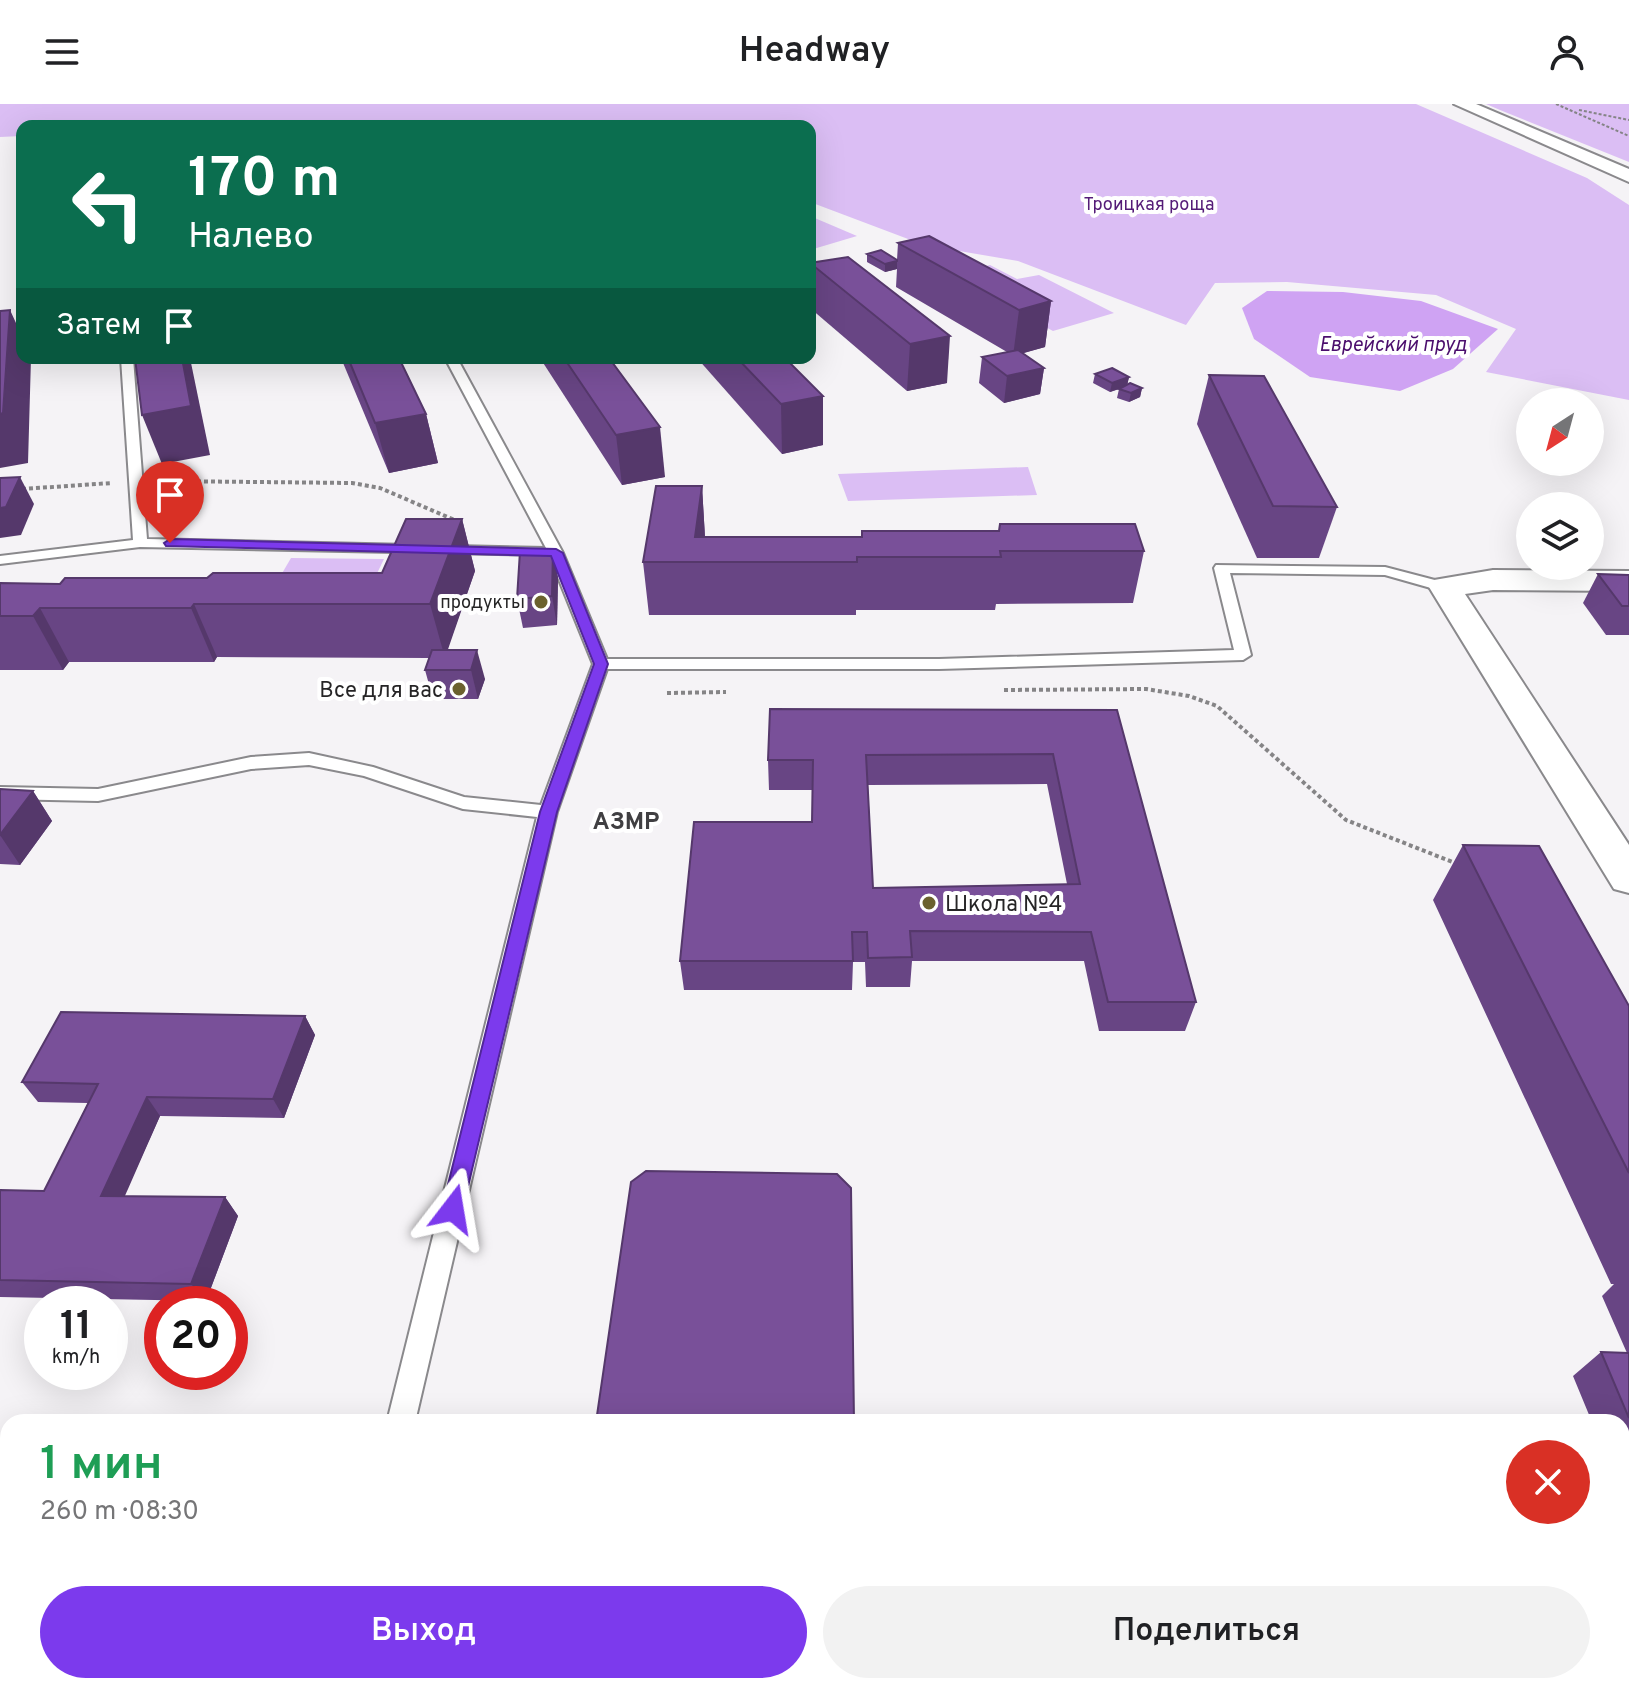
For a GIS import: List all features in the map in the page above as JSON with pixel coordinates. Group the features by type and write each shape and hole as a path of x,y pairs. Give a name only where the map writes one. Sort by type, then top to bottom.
{"street":[{"path":"1462,104 1629,176"},
{"path":"1629,581 1493,580 1445,587 1629,878"}],"lane":[{"path":"127,364 140,543"},
{"path":"403,1414 548,812 601,664 556,553 454,364"},
{"path":"0,560 140,543 407,555 556,553"},
{"path":"601,664 939,664 1243,655 1221,568 1385,571 1445,587"},
{"path":"0,793 98,795 251,763 309,759 367,771 463,803 548,812"}],"path":[{"path":"1556,104 1629,120"},
{"path":"1571,108 1629,136"},
{"path":"15,489 136,480 352,483 380,488 460,523"},
{"path":"1002,690 1146,689 1189,696 1217,706 1346,820 1474,870"},
{"path":"667,693 731,692"}],"green space":[{"name":"Троицкая роща","path":"0,104 1416,104 1587,178 1629,205 1629,400 1604,395 1604,388 1568,388 1486,372 1516,329 1436,295 1287,282 1215,283 1186,325 1018,261 924,245 816,204 816,120 16,120 16,136 0,137"},
{"path":"1486,104 1629,104 1629,162 1500,110"},
{"path":"816,219 857,236 816,248"},
{"path":"990,265 1017,279 1039,275 1114,313 1053,331 949,275"},
{"path":"1028,467 1037,495 848,501 838,474"},
{"path":"291,558 384,559 368,592 267,599"}],"water":[{"name":"Еврейский пруд","path":"1267,291 1343,292 1421,301 1498,329 1453,369 1400,391 1310,377 1254,339 1242,308"}],"building":[{"path":"929,236 1051,301 1019,310 898,243"},
{"path":"881,250 897,261 885,264 867,254"},
{"path":"848,257 950,336 910,344 816,268 816,262"},
{"path":"10,310 3,413 0,414 0,311"},
{"path":"1018,350 1044,368 1007,376 982,357"},
{"path":"136,364 183,364 191,406 142,415"},
{"path":"350,364 402,364 426,414 375,423"},
{"path":"568,364 613,364 660,427 616,435"},
{"path":"743,364 791,364 823,396 781,404"},
{"path":"1112,368 1129,377 1112,383 1095,374"},
{"path":"1209,375 1264,376 1337,507 1273,506"},
{"path":"1130,383 1142,388 1131,393 1119,389"},
{"path":"20,477 6,507 0,508 0,478"},
{"path":"656,486 702,486 695,537 862,537 862,531 999,531 1000,524 1135,524 1144,551 1000,551 1001,557 857,557 857,562 643,562"},
{"path":"406,519 462,519 430,604 194,604 191,608 40,608 33,616 0,616 0,583 60,584 65,578 207,578 213,573 382,573"},
{"path":"553,549 552,596 517,599 520,551"},
{"path":"1604,574 1629,575 1629,606 1622,606 1602,580"},
{"path":"432,650 477,650 471,670 425,670"},
{"path":"770,709 1117,710 1196,1002 1108,1002 1091,932 910,931 912,957 868,958 867,932 852,932 853,961 680,961 694,822 812,822 813,760 768,760","holes":["1053,754 1080,884 873,888 866,755"]},
{"path":"0,789 33,791 0,835"},
{"path":"1463,845 1539,846 1629,1006 1629,1173"},
{"path":"61,1012 305,1016 273,1099 147,1097 101,1196 225,1197 191,1284 0,1280 0,1190 44,1191 98,1084 22,1082"},
{"path":"646,1171 837,1174 851,1188 854,1414 597,1414 631,1182"},
{"path":"1601,1352 1629,1353 1627,1414"}],"place":[{"name":"продукты","path":"541,602"},
{"name":"Все для вас","path":"459,689"},
{"name":"Школа №4","path":"929,903"}],"district":[{"name":"АЗМР","path":"626,821"}],"route":[{"path":"170,543 556,553 601,664 548,812 453,1209"}]}
